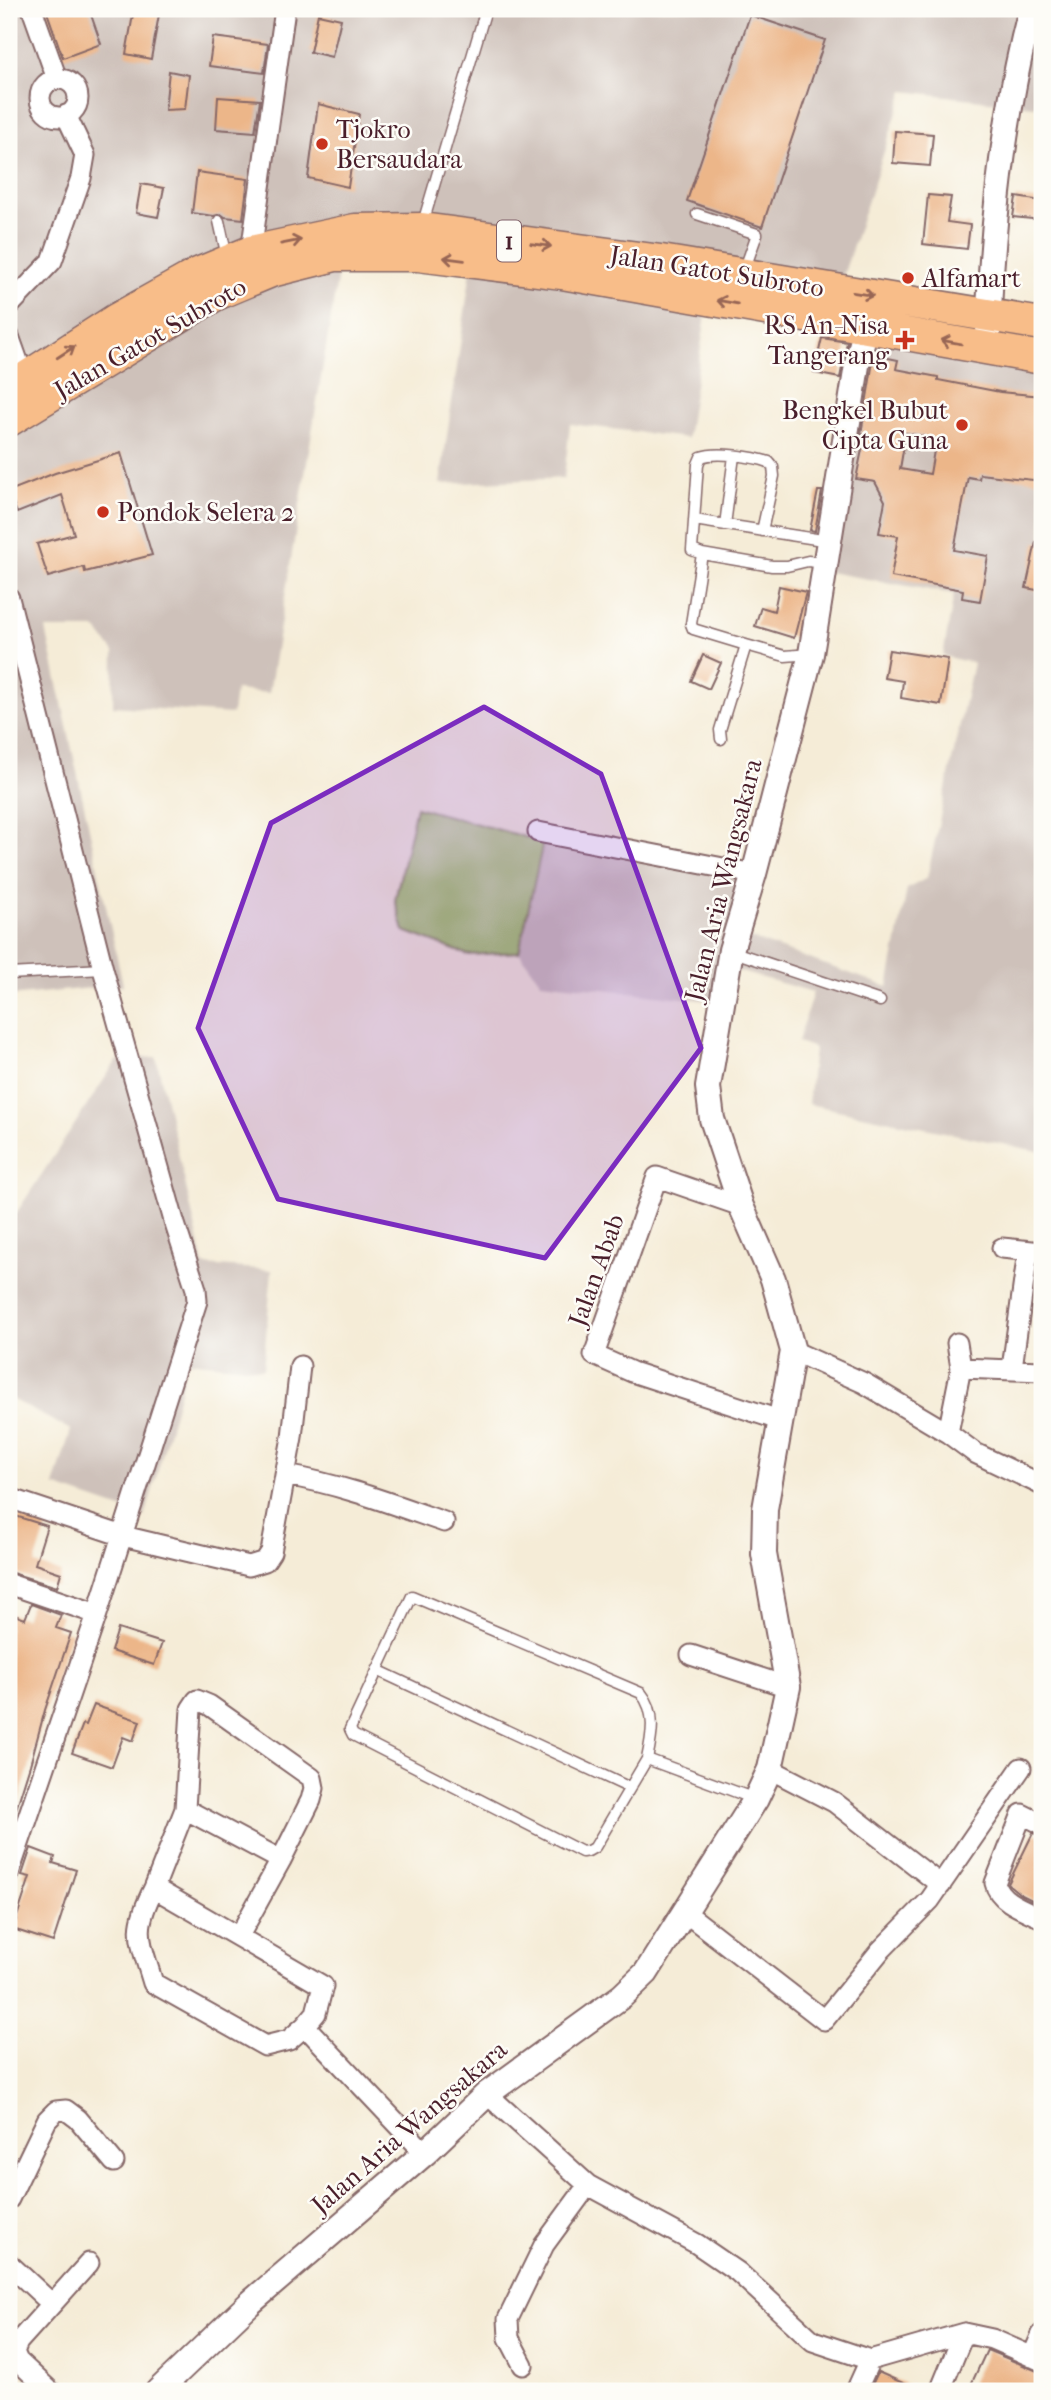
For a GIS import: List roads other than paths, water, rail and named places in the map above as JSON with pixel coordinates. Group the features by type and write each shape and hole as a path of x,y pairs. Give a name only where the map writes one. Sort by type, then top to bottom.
{"highway":[{"name":"Jalan Gatot Subroto","path":"15,400 116,320 198,274 240,256 355,230 562,273 1042,358"},
{"name":"Jalan Gatot Subroto","path":"15,400 216,293 271,271 335,255 420,242 743,274 989,313 1042,324"}],"street":[{"path":"32,9 57,79"},
{"path":"240,256 285,9"},
{"path":"988,348 993,225 1000,169 1014,82 1031,9"},
{"path":"57,79 69,82 76,90 77,102 66,115 55,116 45,110 40,99 47,83 57,79"},
{"path":"10,300 52,261 81,178 85,155 66,115"},
{"name":"Jalan Aria Wangsakara","path":"158,2391 249,2304 425,2153 487,2094 622,1996 646,1973 756,1800 770,1769 788,1687 764,1554 765,1508 793,1351 773,1279 741,1206 712,1119 708,1087 731,950 754,874 811,654 858,359 866,327"},
{"path":"9,336 15,400"},
{"path":"9,598 103,969 196,1289 197,1301 123,1536 9,1873"},
{"path":"538,832 754,874"},
{"name":"Jalan Abab","path":"741,1206 657,1177 593,1355 632,1372 782,1421"},
{"path":"1002,1248 1035,1251 1012,1368"},
{"path":"948,1433 961,1368 957,1343"},
{"path":"793,1351 864,1383 948,1433 975,1453 1042,1485"},
{"path":"9,1499 123,1536 249,1566 265,1561 271,1552 292,1437 300,1366"},
{"path":"961,1368 1042,1371"},
{"path":"285,1475 371,1497 444,1522"},
{"path":"9,1584 97,1614"},
{"path":"691,1655 788,1687"},
{"path":"154,1888 323,1986 316,2013 289,2040 265,2046 153,1983 138,1934 144,1908 185,1809 191,1710 197,1700 209,1704 312,1779 314,1788 311,1800 281,1860 239,1936"},
{"path":"686,1913 824,2020 880,1951 942,1885 1020,1768"},
{"path":"770,1769 834,1802 942,1885"},
{"path":"185,1809 281,1860"},
{"path":"1042,1824 1022,1814 995,1882 997,1891 1006,1899 1042,1919"},
{"path":"305,2026 425,2153"},
{"path":"487,2094 573,2174 588,2185 697,2244 738,2272 813,2341 870,2360 964,2333 992,2339 1037,2359 1042,2334"},
{"path":"9,2199 47,2120 56,2111 66,2110 78,2119 114,2162"},
{"path":"523,2364 509,2338 509,2319 544,2245 588,2185"},
{"path":"50,2391 11,2353 89,2263"},
{"path":"9,2264 52,2304"},
{"path":"942,2391 964,2333"},
{"path":"856,2391 870,2360"}],"lane":[{"path":"420,242 486,9"},
{"path":"697,214 757,234 743,274"},
{"path":"219,221 240,256"},
{"path":"762,531 774,476 769,462 708,455 700,460 692,550 772,566 808,561 828,552"},
{"path":"725,525 734,456"},
{"path":"694,520 762,531 828,552"},
{"path":"702,554 691,624 693,629 785,656 811,654"},
{"path":"721,740 720,730 746,645"},
{"path":"731,950 880,1001"},
{"path":"9,974 103,969"},
{"path":"412,1596 641,1693 650,1703 653,1732 647,1759 595,1847 588,1851 578,1850 354,1735 350,1728 412,1596"},
{"path":"377,1670 630,1788"},
{"path":"647,1759 756,1800"}],"place":[{"name":"Tjokro Bersaudara","path":"322,144"},
{"name":"Alfamart","path":"908,278"},
{"name":"RS An-Nisa Tangerang","path":"905,340"},
{"name":"Bengkel Bubut Cipta Guna","path":"962,425"},
{"name":"Pondok Selera 2","path":"103,512"}]}
